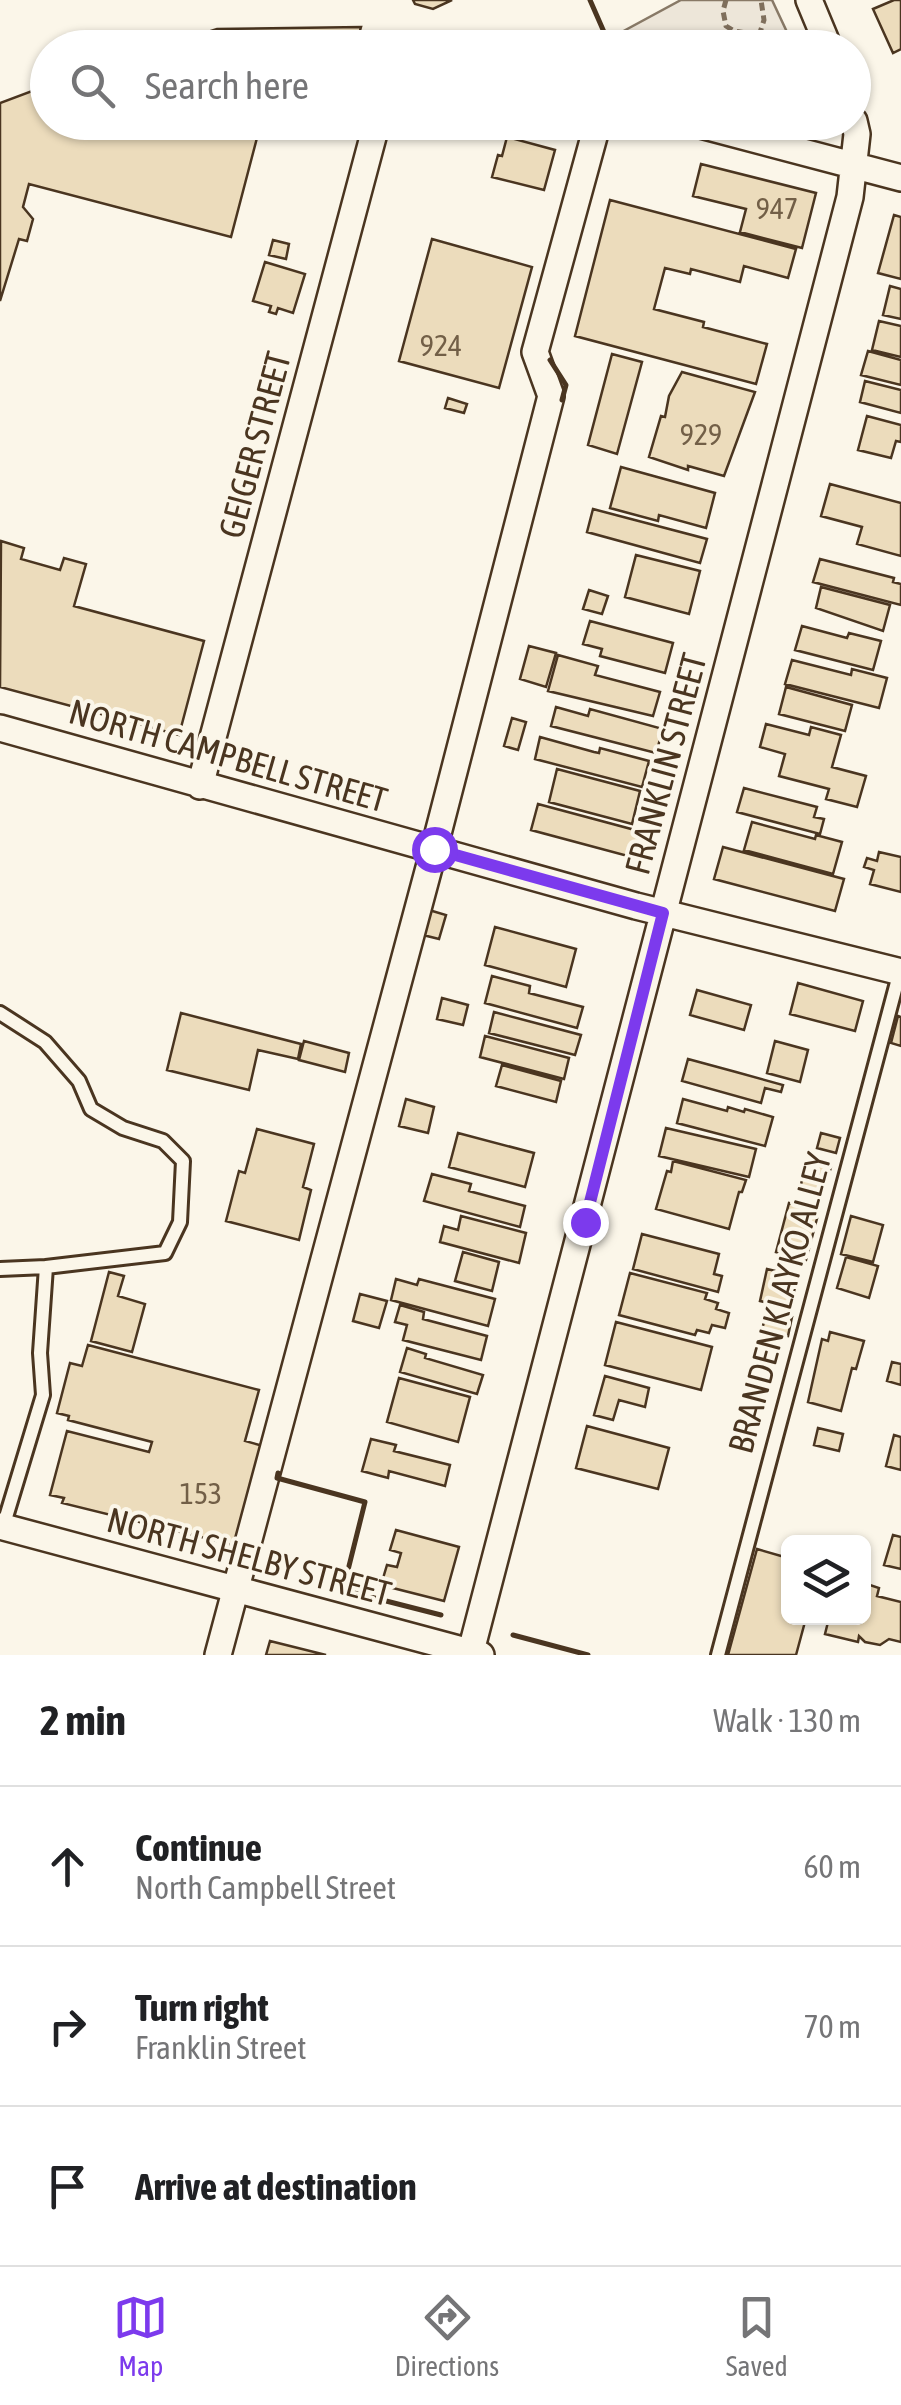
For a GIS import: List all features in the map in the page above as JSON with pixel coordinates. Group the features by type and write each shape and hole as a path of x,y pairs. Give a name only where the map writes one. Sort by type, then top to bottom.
{"street":[{"path":"809,0 822,30"},
{"name":"GEIGER STREET","path":"200,786 372,140"},
{"path":"218,1655 551,396 535,352 593,140"},
{"path":"756,140 901,178"},
{"name":"FRANKLIN STREET","path":"474,1654 845,216 856,140"},
{"name":"NORTH CAMPBELL STREET","path":"0,728 663,913 901,970"},
{"name":"NORTH SHELBY STREET","path":"2,1526 474,1654"}],"lane":[{"name":"BRANDEN KLAYKO ALLEY","path":"718,1655 901,970"},
{"path":"0,1013 45,1042 79,1081 91,1110 123,1128 163,1142 182,1161 180,1222 166,1253 0,1269"},
{"path":"2,1526 43,1395 40,1353 46,1267"}],"path":[{"path":"726,0 726,26 734,30"},
{"path":"760,30 764,20 761,0"}],"shaded area":[{"path":"681,0 772,0 786,30 626,30"}],"building":[{"path":"413,0 452,0 433,9"},
{"path":"901,0 901,49 893,53 873,9"},
{"path":"361,27 214,30 217,29"},
{"path":"30,92 30,140 256,140 231,237 29,184 23,207 33,219 27,241 19,239 0,301 0,103"},
{"path":"506,140 555,150 544,190 492,177 498,155 502,156"},
{"path":"701,164 816,193 802,248 740,232 746,209 693,196"},
{"path":"610,200 796,249 788,278 744,266 740,282 691,269 690,274 665,268 654,309 767,344 756,384 575,336"},
{"path":"894,215 901,217 901,279 878,273"},
{"path":"432,239 532,267 499,388 399,361"},
{"path":"273,240 289,244 286,259 269,255"},
{"path":"265,262 305,274 293,313 278,308 276,314 269,312 271,306 253,301"},
{"path":"890,286 901,289 901,319 883,315"},
{"path":"879,321 901,326 901,357 872,350"},
{"path":"868,351 901,360 901,385 861,375"},
{"path":"612,354 642,362 617,454 588,445"},
{"path":"682,372 755,392 724,476 688,466 688,470 649,457 661,416 665,417 669,396"},
{"path":"865,381 901,390 901,413 860,402"},
{"path":"448,398 467,404 464,413 445,408"},
{"path":"867,416 901,425 901,442 896,441 891,458 858,450"},
{"path":"621,467 715,493 706,528 659,515 658,521 610,508"},
{"path":"830,484 901,503 901,556 857,544 862,527 821,516"},
{"path":"593,509 707,539 700,563 587,532"},
{"path":"1,541 24,548 21,559 60,570 64,558 86,564 74,606 204,641 179,735 0,687"},
{"path":"636,555 700,571 689,614 625,597"},
{"path":"820,559 894,578 893,582 901,584 901,605 813,582"},
{"path":"821,587 890,605 883,631 816,608"},
{"path":"589,590 608,596 602,614 583,609"},
{"path":"590,621 673,643 665,673 600,656 602,649 583,644"},
{"path":"802,626 847,638 849,633 881,641 873,670 795,650"},
{"path":"529,646 556,653 546,687 520,679"},
{"path":"558,655 598,666 595,675 660,692 653,716 548,691"},
{"path":"792,660 851,675 852,669 887,678 879,708 785,684"},
{"path":"786,687 852,705 845,731 779,714"},
{"path":"556,707 588,716 590,709 663,729 656,753 551,726"},
{"path":"512,718 526,722 518,750 504,746"},
{"path":"766,724 809,735 811,727 841,735 832,767 866,776 857,807 826,799 829,789 779,776 785,754 760,747"},
{"path":"540,737 594,752 599,753 600,748 649,761 642,787 535,759"},
{"path":"557,769 640,791 632,824 549,802"},
{"path":"744,788 817,807 814,817 824,819 820,834 737,812"},
{"path":"538,804 646,833 639,859 531,830"},
{"path":"752,822 842,842 833,874 744,850"},
{"path":"723,847 844,879 835,911 714,879"},
{"path":"879,852 901,857 901,892 870,884 874,870 864,867 867,858 877,861"},
{"path":"429,910 446,915 439,939 423,935"},
{"path":"495,927 576,949 566,987 485,965"},
{"path":"492,976 530,986 529,993 583,1007 577,1028 485,1003"},
{"path":"798,983 863,1001 855,1031 790,1014"},
{"path":"697,990 751,1005 744,1030 690,1015"},
{"path":"442,998 468,1005 463,1025 437,1019"},
{"path":"494,1012 581,1035 575,1055 489,1033"},
{"path":"181,1013 301,1044 298,1059 258,1050 249,1090 167,1070"},
{"path":"898,1016 901,1017 901,1046 891,1043"},
{"path":"485,1036 569,1058 564,1079 480,1057"},
{"path":"304,1041 349,1053 345,1072 299,1060"},
{"path":"775,1041 808,1050 800,1082 767,1073"},
{"path":"688,1059 783,1085 781,1092 765,1088 761,1103 682,1081"},
{"path":"502,1065 561,1081 556,1102 496,1086"},
{"path":"406,1099 434,1107 428,1133 399,1126"},
{"path":"683,1099 727,1111 728,1107 744,1112 745,1109 773,1117 765,1146 677,1123"},
{"path":"666,1128 756,1149 749,1177 659,1156"},
{"path":"257,1129 314,1144 303,1187 311,1190 299,1240 226,1221 239,1171 245,1173"},
{"path":"458,1133 534,1153 525,1187 449,1167"},
{"path":"821,1133 840,1138 836,1153 817,1148"},
{"path":"673,1161 746,1180 729,1229 656,1209"},
{"path":"807,1161 831,1167 822,1198 799,1192"},
{"path":"432,1174 471,1184 469,1191 525,1206 520,1227 424,1201"},
{"path":"789,1203 819,1211 806,1260 776,1252"},
{"path":"461,1216 526,1233 519,1263 440,1242 444,1226 458,1230"},
{"path":"851,1216 883,1225 873,1262 841,1254"},
{"path":"642,1234 719,1254 714,1274 722,1276 718,1292 633,1269"},
{"path":"463,1252 499,1262 492,1291 455,1281"},
{"path":"846,1257 878,1266 869,1298 837,1288"},
{"path":"767,1269 797,1276 791,1308 760,1301"},
{"path":"109,1272 124,1276 118,1296 145,1304 132,1352 91,1341"},
{"path":"630,1273 707,1293 705,1299 718,1303 716,1309 729,1313 725,1328 712,1325 709,1333 697,1330 695,1335 619,1315"},
{"path":"396,1279 417,1285 419,1279 495,1299 488,1326 391,1300"},
{"path":"360,1294 387,1301 379,1328 353,1321"},
{"path":"400,1305 424,1312 423,1319 487,1336 481,1360 403,1340 407,1325 395,1322"},
{"path":"766,1311 792,1317 788,1336 762,1331"},
{"path":"616,1322 712,1347 701,1390 605,1365"},
{"path":"830,1332 864,1341 841,1411 808,1402 822,1339 828,1341"},
{"path":"88,1345 259,1390 245,1441 263,1446 237,1546 62,1503 64,1498 50,1495 67,1431 149,1452 152,1442 68,1420 69,1416 57,1413 70,1363 82,1366"},
{"path":"407,1348 426,1354 425,1358 483,1375 477,1394 400,1372"},
{"path":"892,1362 901,1364 901,1385 887,1381"},
{"path":"605,1376 649,1388 645,1407 619,1400 613,1420 594,1415"},
{"path":"399,1378 470,1397 458,1442 387,1422"},
{"path":"587,1426 669,1448 658,1489 576,1468"},
{"path":"818,1428 843,1434 839,1451 814,1445"},
{"path":"894,1435 901,1437 901,1470 886,1466"},
{"path":"371,1439 396,1445 394,1451 450,1465 445,1486 389,1471 388,1478 362,1471"},
{"path":"396,1530 459,1547 444,1601 381,1585 387,1565 397,1567 401,1553 390,1550"},
{"path":"893,1535 901,1537 901,1569 884,1565"},
{"path":"757,1549 781,1556 781,1625 804,1625 796,1655 728,1655"},
{"path":"871,1585 879,1588 877,1596 901,1602 901,1642 889,1639 880,1645 865,1642 859,1636 858,1642 825,1634 827,1625 871,1625"},
{"path":"270,1641 326,1655 266,1655"}],"wall":[{"path":"590,0 603,30"},
{"path":"550,360 566,385 562,400"},
{"path":"278,1473 277,1478 365,1502 343,1590 441,1615"},
{"path":"513,1635 588,1655"}],"route":[{"path":"434,849 663,913 585,1222"}]}
